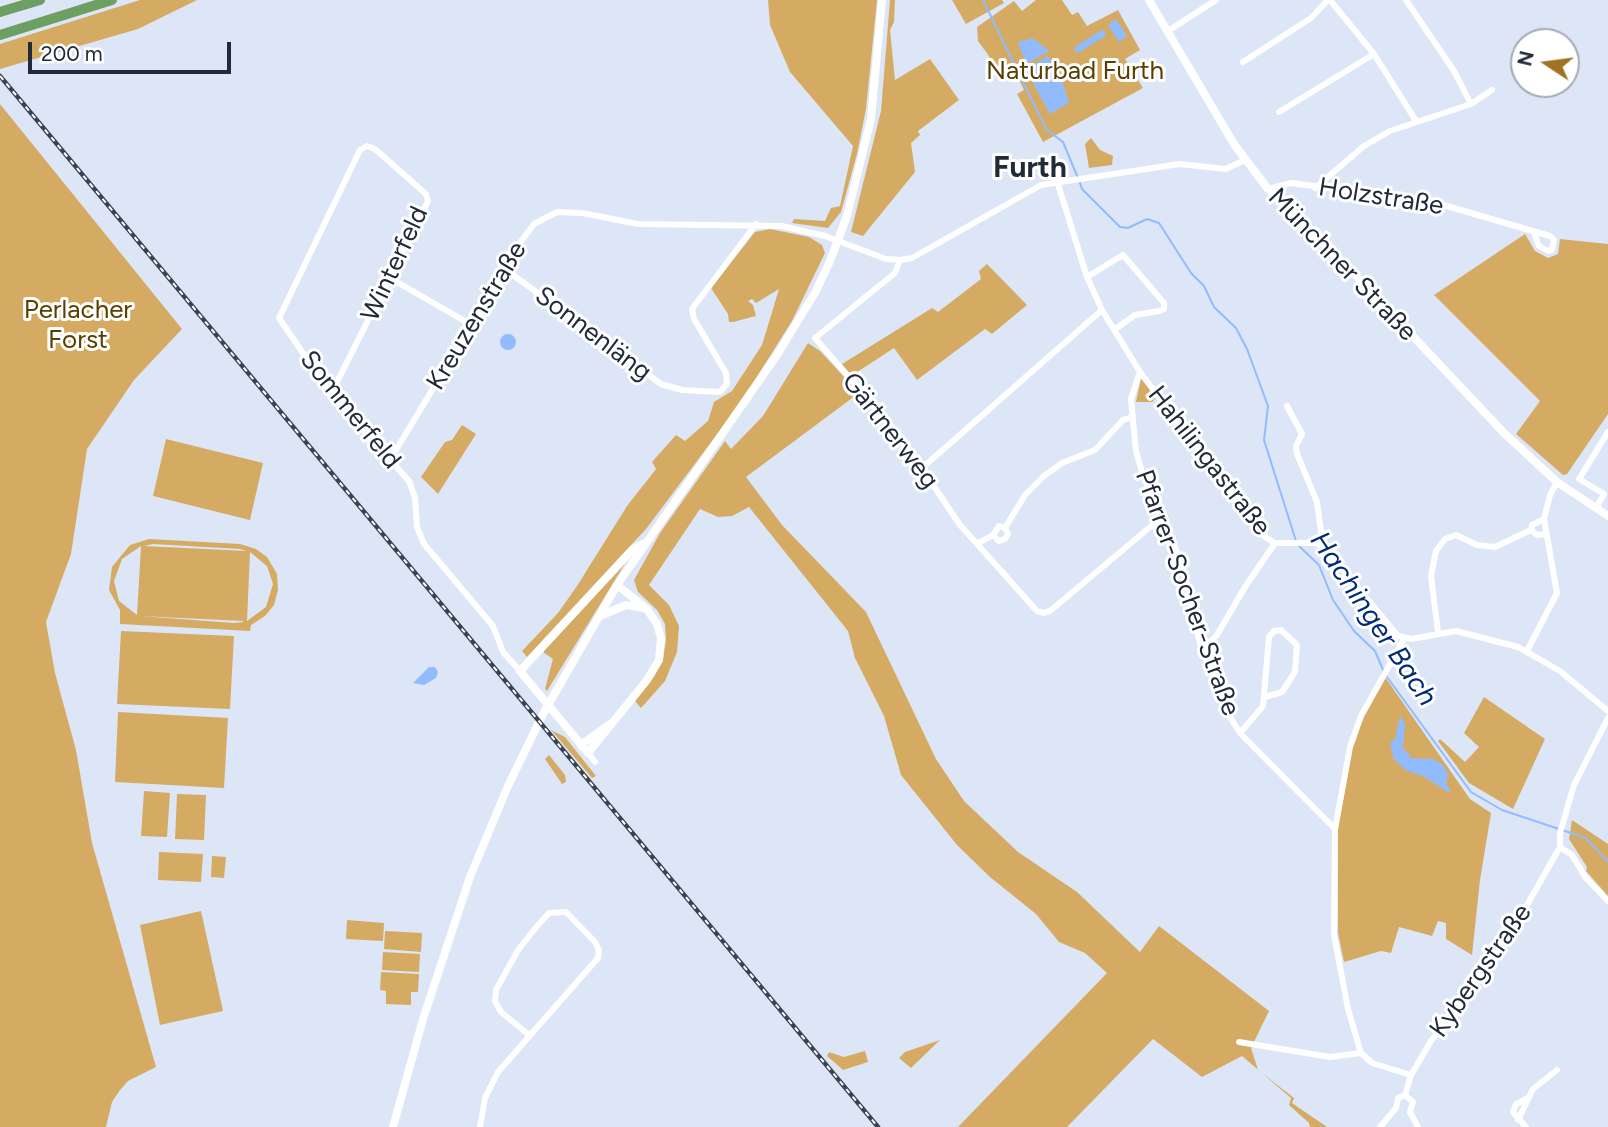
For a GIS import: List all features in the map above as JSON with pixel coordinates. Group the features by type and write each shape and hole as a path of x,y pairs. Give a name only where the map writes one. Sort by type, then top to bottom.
{"highway":[{"path":"0,12 40,0"},
{"path":"0,35 112,0"}],"main road":[{"path":"395,1127 440,964 481,847 543,713 617,586 777,355 816,291 838,241 860,171 871,119 882,0"},
{"name":"Münchner Straße","path":"1149,0 1245,160 1268,189 1344,263 1469,399 1557,482 1608,516"},
{"path":"617,586 647,609 657,624 661,638 659,660 588,753 520,671 633,549 647,542"},
{"path":"597,617 626,605 647,609"},
{"path":"581,745 610,724"}],"street":[{"path":"1243,62 1311,18 1329,0 1374,54 1416,121"},
{"path":"1406,0 1454,71 1471,104"},
{"path":"1168,31 1212,1"},
{"path":"1279,112 1374,54"},
{"path":"1315,188 1364,146 1416,121 1471,104 1492,90"},
{"name":"Sommerfeld","path":"374,149 367,146 360,150 279,318 331,394 413,490 417,527 424,544 493,626 503,652 520,671"},
{"name":"Winterfeld","path":"331,394 428,201 426,194 374,149"},
{"path":"900,260 912,258 1033,187 1078,177 1180,164 1226,169 1245,160"},
{"name":"Hahilingastraße","path":"1058,181 1087,277 1102,310 1140,372 1256,528 1275,543 1320,545"},
{"name":"Holzstraße","path":"1268,189 1291,183 1433,202 1534,233"},
{"name":"Kreuzenstraße","path":"390,460 505,266 534,224 557,212 582,213 638,224 756,224 796,228 886,259 900,260"},
{"name":"Sonnenläng","path":"505,266 661,384 710,393 725,389 726,373 694,319 692,309 756,224"},
{"path":"1087,277 1123,255 1164,303 1164,309 1135,315 1114,330"},
{"name":"Gärtnerweg","path":"900,260 895,273 816,334 815,338 885,417 977,544 1043,613 1049,611 1162,517"},
{"path":"390,278 470,324"},
{"path":"921,469 1102,310"},
{"name":"Pfarrer-Socher-Straße","path":"1140,372 1133,388 1132,417 1141,471 1181,561 1202,649 1230,717 1240,733 1335,829"},
{"path":"1287,406 1302,434 1296,446 1297,454 1317,502 1322,539 1320,545 1393,632 1404,639 1438,632 1468,633 1527,651 1578,685 1608,711"},
{"path":"993,535 1002,541 1007,536 1005,528 1026,495 1044,476 1062,463 1095,450 1123,420 1132,417"},
{"path":"1596,508 1604,494 1579,479 1608,432"},
{"path":"1527,651 1557,593 1556,574 1544,519 1550,495 1557,482"},
{"path":"1438,632 1431,576 1436,551 1445,539 1455,535 1476,545 1495,547 1531,530 1532,525 1544,519"},
{"path":"977,544 993,535 999,526 1005,528"},
{"path":"1531,530 1537,535 1546,534"},
{"path":"1202,649 1217,635 1275,543"},
{"path":"1240,733 1263,706 1269,637 1270,633 1281,630 1297,645 1295,672 1282,692 1265,697"},
{"path":"1404,639 1384,670 1353,736 1335,829 1334,935 1348,1009 1362,1053 1372,1063 1412,1075"},
{"name":"Kybergstraße","path":"1380,1127 1396,1108 1396,1100 1405,1095 1412,1075 1431,1041 1506,942 1560,847 1561,829 1579,772 1599,730 1608,718"},
{"path":"588,753 595,762"},
{"path":"1560,847 1572,855 1586,878 1608,901"},
{"path":"481,1127 490,1086 528,1035 598,958 595,942 566,912 549,913 538,925 518,950 496,990 495,1001 501,1012 528,1035"},
{"path":"1239,1042 1331,1057 1362,1053"},
{"path":"1526,1127 1518,1120 1528,1098 1533,1089 1557,1070"},
{"path":"1405,1095 1413,1102 1410,1112 1418,1127"},
{"path":"1396,1108 1404,1114 1410,1112"}],"green space":[{"path":"140,0 197,0 138,29 0,69 0,44"},
{"path":"768,0 877,0 866,109 857,154 841,212 828,228 792,223 794,219 825,221 831,208 840,206 853,146 790,72 770,25"},
{"path":"890,0 895,0 894,22 890,30 895,80 930,59 959,100 918,131 920,135 911,143 915,172 863,236 851,232 881,111"},
{"path":"952,0 1002,0 1004,3 966,24"},
{"name":"Naturbad Furth","path":"1036,0 1062,0 1072,15 1078,12 1087,26 1118,10 1140,50 1125,59 1143,88 1043,142 1017,94 1024,90 1014,69 1002,74 978,41 977,27 1014,1 1022,11"},
{"name":"Perlacher Forst","path":"0,104 182,329 134,380 87,449 71,554 46,622 55,673 76,750 92,843 156,1067 128,1081 120,1090 112,1102 106,1127 0,1127"},
{"path":"1091,138 1100,150 1113,156 1112,165 1089,168 1085,144"},
{"path":"770,229 809,237 822,245 825,253 792,321 739,405 646,529 527,657 522,651 558,613 577,586 627,506 656,469 652,462 676,435 685,441 708,421 714,402 732,391 762,345 779,289 756,303 752,299 748,301 753,305 756,316 729,322 728,314 711,288 755,232"},
{"path":"1525,234 1535,251 1548,258 1558,254 1560,239 1608,244 1608,414 1567,474 1563,475 1516,434 1540,401 1434,295"},
{"path":"987,264 1027,305 992,334 985,329 917,380 894,348 851,376 842,364 932,308 938,312 981,279 979,271"},
{"path":"808,343 820,351 859,393 746,477 782,525 866,612 936,759 964,801 1018,852 1077,892 1140,952 1159,926 1269,1011 1251,1048 1258,1070 1242,1056 1202,1077 1153,1039 1067,1127 958,1127 1107,973 1085,953 1059,942 1036,914 990,877 957,845 901,775 884,716 855,658 848,631 749,507 732,516 718,517 700,509 649,585 669,605 679,626 677,652 665,681 641,708 635,701 655,675 663,659 666,640 665,624 657,610 638,592 634,580 660,533 725,441 731,449 763,416"},
{"path":"1141,378 1156,398 1152,402 1136,402"},
{"path":"462,425 476,434 438,494 421,477 445,442 452,440"},
{"path":"166,439 263,463 250,520 153,496"},
{"path":"149,539 240,544 256,549 267,557 277,574 278,590 274,605 265,616 251,625 250,631 120,624 120,610 109,590 112,567 130,545","holes":["153,544 247,551 144,546","141,546 137,615 119,601 114,581 122,559","250,552 267,566 273,584 266,607 247,621","140,616 243,621 234,623"]},
{"path":"626,562 547,691 545,689 553,659 543,652"},
{"path":"121,631 234,636 230,709 117,704"},
{"path":"1385,677 1470,799 1491,813 1472,955 1446,939 1446,923 1438,921 1432,936 1399,927 1391,953 1381,951 1344,962 1338,933 1338,829 1352,750 1364,715"},
{"path":"1484,697 1545,739 1513,809 1469,783 1438,741 1440,739 1465,762 1479,747 1464,733"},
{"path":"118,712 228,718 224,788 115,782"},
{"path":"551,730 565,737 596,776 592,778"},
{"path":"549,755 565,775 566,782 562,784 545,759"},
{"path":"144,791 170,793 167,837 141,836"},
{"path":"177,794 206,795 204,840 175,839"},
{"path":"1572,820 1608,844 1608,896 1586,871 1587,867 1569,839"},
{"path":"159,852 203,854 201,882 158,880"},
{"path":"212,856 226,857 224,878 211,877"},
{"path":"201,911 223,1011 160,1025 140,925"},
{"path":"347,920 384,923 383,941 346,939"},
{"path":"385,931 422,933 421,952 384,949"},
{"path":"383,952 420,954 419,972 382,970"},
{"path":"381,972 419,974 418,992 411,992 411,1005 386,1004 386,991 380,990"},
{"path":"940,1040 911,1068 899,1058 905,1052"},
{"path":"865,1051 868,1062 843,1070 827,1056 829,1052 844,1057"},
{"path":"1262,1073 1294,1098 1292,1103 1327,1127 1310,1127 1289,1105 1291,1098"}],"water":[{"path":"1116,19 1127,36 1119,42 1108,25"},
{"path":"1033,38 1049,51 1026,64 1018,42"},
{"path":"1048,56 1062,80 1069,103 1050,114 1025,69"},
{"path":"505,334 511,334 516,342 514,348 505,350 500,345 500,339"},
{"path":"429,667 435,667 438,672 436,678 424,685 413,683"},
{"path":"1400,716 1405,724 1403,749 1409,753 1410,758 1433,759 1442,764 1448,774 1446,784 1451,790 1448,792 1423,776 1407,771 1394,760 1390,743 1395,739"}],"waterway":[{"name":"Hachinger Bach","path":"983,0 1046,129 1063,142 1078,178"},
{"path":"1078,49 1102,34"},
{"name":"Hachinger Bach","path":"1080,183 1082,189 1120,227 1128,228 1147,219 1159,223 1191,273 1204,286 1214,307 1236,328 1247,349 1268,406 1264,440 1296,541"},
{"name":"Hachinger Bach","path":"1299,546 1319,565 1333,600 1354,631 1375,651 1384,672"},
{"name":"Hachinger Bach","path":"1387,677 1471,792 1502,810 1586,838 1608,862"}],"railway":[{"path":"0,76 878,1127"}],"district":[{"name":"Furth","path":"1030,168"}]}
